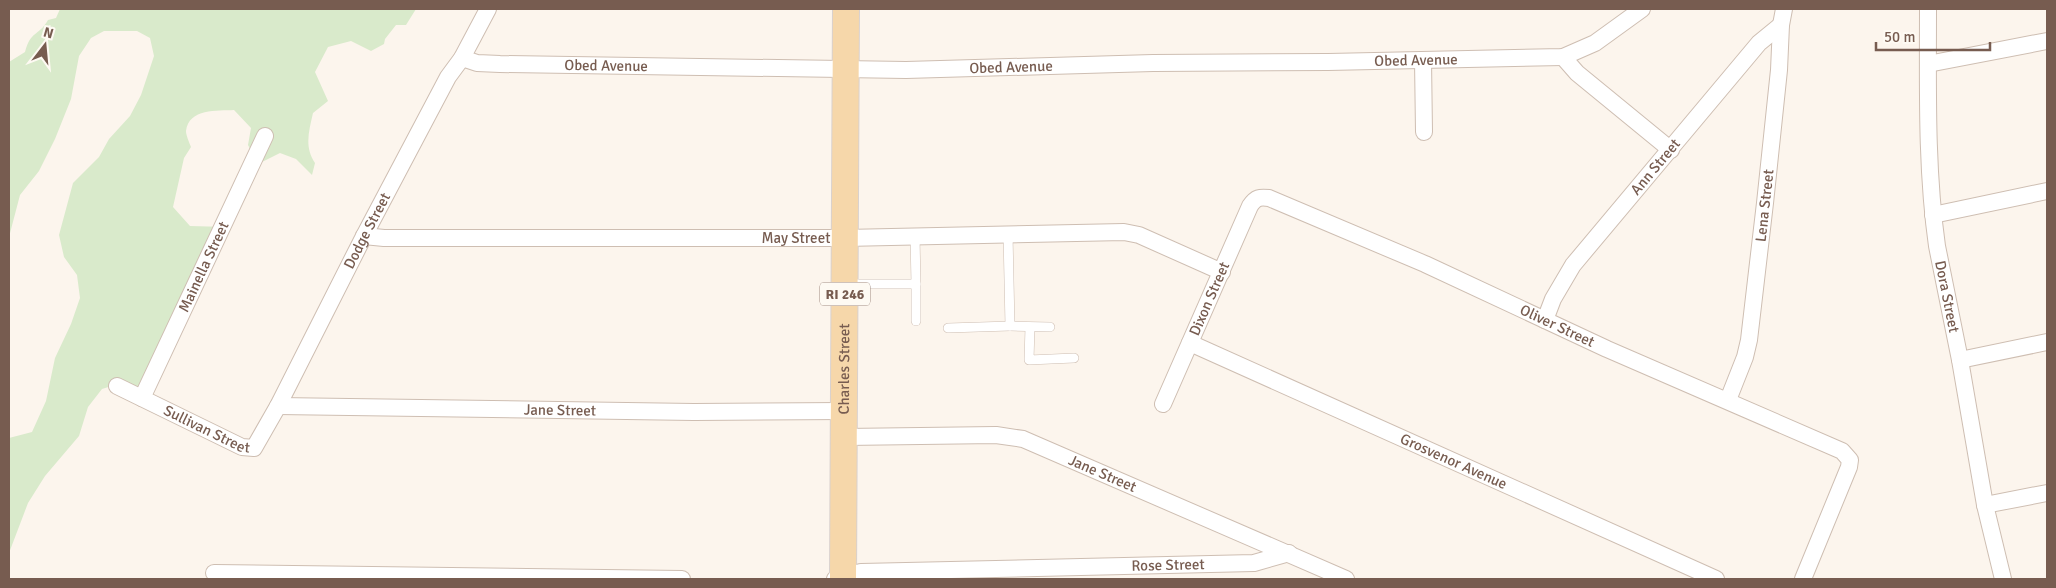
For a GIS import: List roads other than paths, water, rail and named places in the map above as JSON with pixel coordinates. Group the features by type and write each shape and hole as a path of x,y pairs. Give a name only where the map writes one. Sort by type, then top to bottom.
{"main road":[{"name":"Charles Street","path":"840,579 845,437 846,9"}],"street":[{"name":"Dodge Street","path":"278,406 364,236 448,78 462,58 488,9"},
{"name":"Obed Avenue","path":"462,58 477,64 906,70 1153,63 1562,57 1595,43 1642,9"},
{"name":"Lena Street","path":"1728,400 1745,357 1749,340 1784,9"},
{"name":"Dora Street","path":"1928,9 1933,215 1937,246 1960,360 1985,505 2003,579"},
{"name":"Ann Street","path":"1545,320 1554,299 1573,266 1759,43 1781,25"},
{"path":"1928,64 2047,41"},
{"path":"1562,57 1577,74 1671,150"},
{"path":"1423,60 1424,132"},
{"name":"Mainella Street","path":"142,398 265,136"},
{"path":"1933,215 2047,191"},
{"name":"Oliver Street","path":"1260,197 1286,205 1425,264 1607,349 1842,451 1850,460 1849,468 1803,579"},
{"name":"Dixon Street","path":"1163,404 1250,206 1254,199 1260,197"},
{"name":"May Street","path":"364,236 384,238 846,238 1132,233 1222,272"},
{"path":"1960,360 2047,342"},
{"name":"Grosvenor Avenue","path":"1190,343 1716,579"},
{"name":"Sullivan Street","path":"118,386 247,449 254,448 278,406"},
{"name":"Jane Street","path":"278,406 694,412 844,411"},
{"name":"Jane Street","path":"845,437 996,435 1023,439 1346,579"},
{"path":"1985,505 2047,493"},
{"name":"Rose Street","path":"840,579 861,572 1254,563 1289,553"},
{"path":"214,573 682,579"}],"lane":[{"path":"1008,234 1010,326"},
{"path":"915,236 916,320"},
{"path":"845,284 916,284"},
{"path":"1030,327 1029,360 1074,358"},
{"path":"948,328 1050,327"}]}
